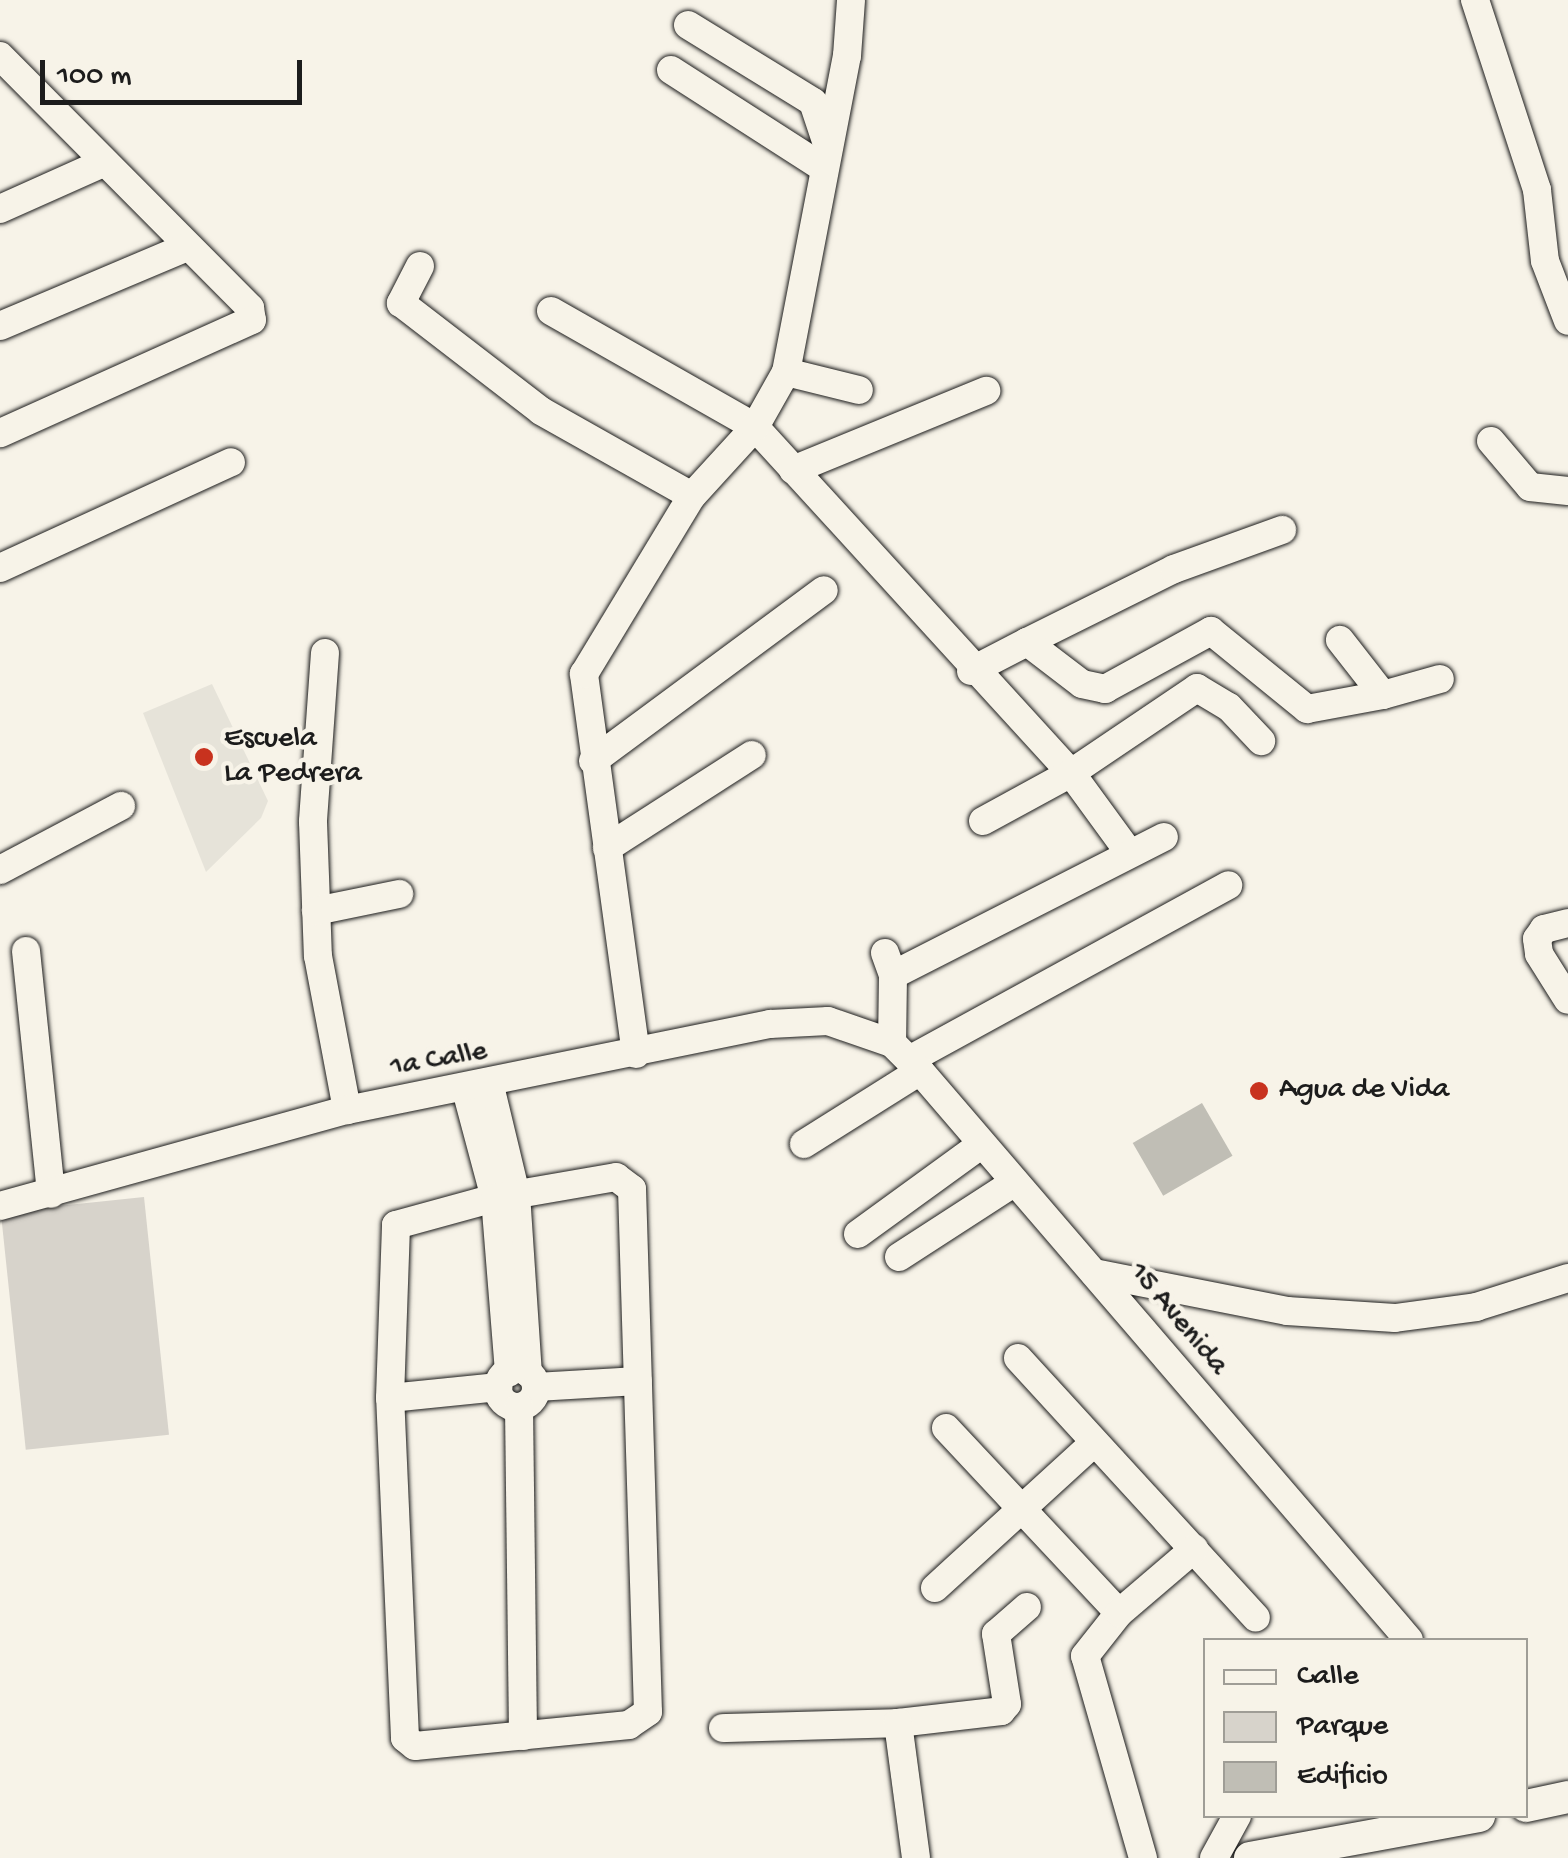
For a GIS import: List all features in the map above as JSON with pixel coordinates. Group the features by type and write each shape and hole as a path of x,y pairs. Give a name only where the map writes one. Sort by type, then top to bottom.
{"main road":[{"path":"1251,1858 1468,1818"}],"street":[{"path":"636,1054 593,761 586,667 692,496 755,427 786,372 851,32 851,0"},
{"path":"1474,0 1532,172 1545,261 1568,321"},
{"path":"688,25 813,102 825,156"},
{"path":"0,56 12,86 103,163 250,308 246,326 0,433"},
{"path":"671,70 825,156"},
{"path":"0,209 103,163"},
{"path":"0,326 187,247"},
{"path":"420,266 401,302 541,411 692,496"},
{"path":"551,311 755,427 971,670 1071,774 1130,854"},
{"path":"786,372 859,390"},
{"path":"793,470 986,391"},
{"path":"1491,441 1530,487 1568,491"},
{"path":"0,568 231,462"},
{"path":"971,670 1174,569 1282,530"},
{"path":"593,761 824,590"},
{"path":"1027,642 1095,690 1211,632 1307,708 1383,695 1440,679"},
{"path":"1340,640 1383,695"},
{"path":"325,653 313,822 316,911 334,1063 347,1110"},
{"path":"983,822 1071,774 1197,688 1229,707 1261,741"},
{"path":"607,848 752,755"},
{"path":"0,870 121,806"},
{"path":"907,1058 889,964 1164,837"},
{"path":"804,1144 907,1058 1228,885"},
{"path":"316,911 399,894"},
{"path":"1568,923 1544,929 1537,938 1539,954 1568,1000"},
{"path":"26,951 51,1194"},
{"name":"1a Calle","path":"0,1206 347,1110 478,1088 770,1024 828,1022 907,1058"},
{"name":"15 Avenida","path":"907,1058 1408,1638"},
{"path":"478,1088 506,1196 518,1385 523,1736"},
{"path":"858,1234 982,1144"},
{"path":"626,1180 632,1189 638,1381 648,1712 629,1724 415,1746 405,1738 390,1398 396,1225 506,1196 626,1180"},
{"path":"899,1258 1015,1182"},
{"path":"1094,1273 1287,1311 1395,1318 1476,1307 1568,1278"},
{"path":"1018,1358 1256,1618"},
{"path":"390,1398 518,1385 638,1381"},
{"path":"946,1428 1119,1612"},
{"path":"935,1588 1094,1443"},
{"path":"1143,1858 1085,1668 1088,1646 1119,1612 1194,1549"},
{"path":"723,1728 898,1723 1001,1712 1007,1704 996,1634 1027,1607"},
{"path":"898,1723 916,1858"},
{"path":"1214,1858 1236,1818"}],"shaded area":[{"name":"Escuela La Pedrera","path":"212,684 268,801 261,818 206,872 143,713"}],"green space":[{"path":"144,1197 169,1435 26,1450 1,1212"}],"building":[{"path":"1202,1103 1232,1156 1163,1196 1133,1143"}],"place":[{"name":"Escuela La Pedrera","path":"204,757"},
{"name":"Agua de Vida","path":"1259,1091"}]}
